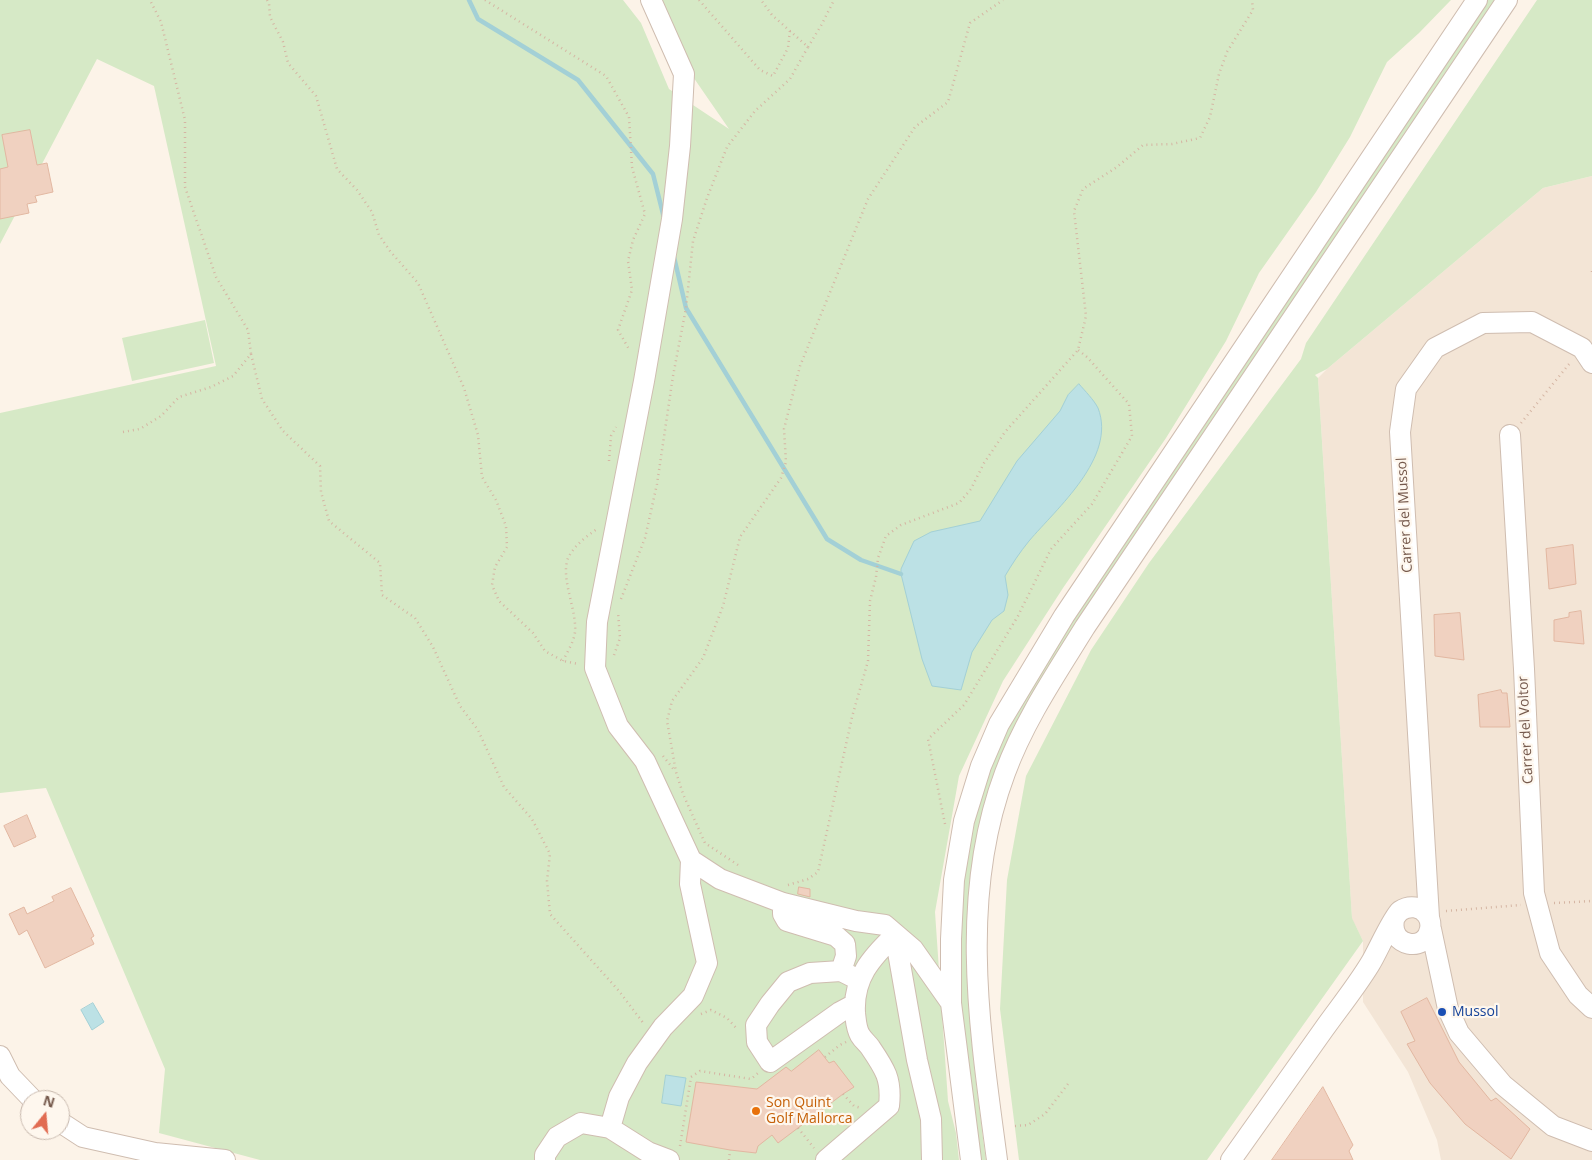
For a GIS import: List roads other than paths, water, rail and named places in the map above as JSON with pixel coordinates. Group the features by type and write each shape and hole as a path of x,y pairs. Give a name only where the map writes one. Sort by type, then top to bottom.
{"street":[{"path":"610,1128 619,1097 638,1063 666,1024 693,996 707,963 690,884 691,860 645,761 618,726 604,665 597,622 648,362 672,219 680,146 684,74 651,0"},
{"path":"971,1160 951,1003 950,939 954,880 964,821 981,766 999,724 1064,616 1477,0"},
{"path":"997,1160 981,1042 977,993 976,943 979,883 988,827 1005,773 1039,702 1085,627 1507,0"},
{"name":"Carrer del Mussol","path":"1587,356 1532,322 1483,323 1435,348 1406,389 1400,432 1429,919 1448,1009 1459,1033 1503,1085 1553,1126 1592,1141"},
{"name":"Carrer del Voltor","path":"1510,435 1524,669 1534,893 1550,953 1578,995 1592,1008"},
{"path":"691,860 720,879 783,903 856,921 885,925 913,949 951,1003"},
{"path":"1231,1160 1370,964 1425,868"},
{"path":"783,903 783,914 787,921 836,936 845,944 846,956 842,971"},
{"path":"1370,964 1405,943 1420,943 1429,934 1429,919 1425,912 1413,907 1398,915 1394,932 1405,943"},
{"path":"822,1157 889,1106 891,1090 886,1072 869,1045 861,1037 856,1026 855,1004 859,980 874,955 896,935"},
{"path":"896,935 917,1060 931,1118 928,1155"},
{"name":"Carrer del Mussol","path":"1405,943 1441,980"},
{"path":"855,1004 840,1012 770,1062 757,1042 756,1025 788,982 810,973 842,971 859,980"},
{"path":"0,1056 10,1076 24,1090"},
{"path":"545,1160 545,1155 557,1136 581,1123 610,1128 648,1152 674,1155"},
{"path":"70,1129 83,1137 155,1157 225,1160"}],"water":[{"path":"1079,384 1098,408 1102,426 1099,445 1092,463 1081,481 1026,545 1005,576 1008,595 1004,611 992,620 972,652 961,690 932,686 922,659 901,574 901,569 914,541 931,532 980,521 1017,461 1060,411 1068,395"},
{"path":"93,1003 104,1022 92,1030 81,1010"},
{"path":"666,1075 686,1078 681,1106 662,1103"}],"waterway":[{"path":"469,0 478,19 578,80 653,174 664,218"},
{"path":"674,257 686,308 827,539 861,560 901,574"}],"place":[{"name":"Mussol","path":"1442,1012"},
{"name":"Son Quint Golf Mallorca","path":"756,1111"}]}
